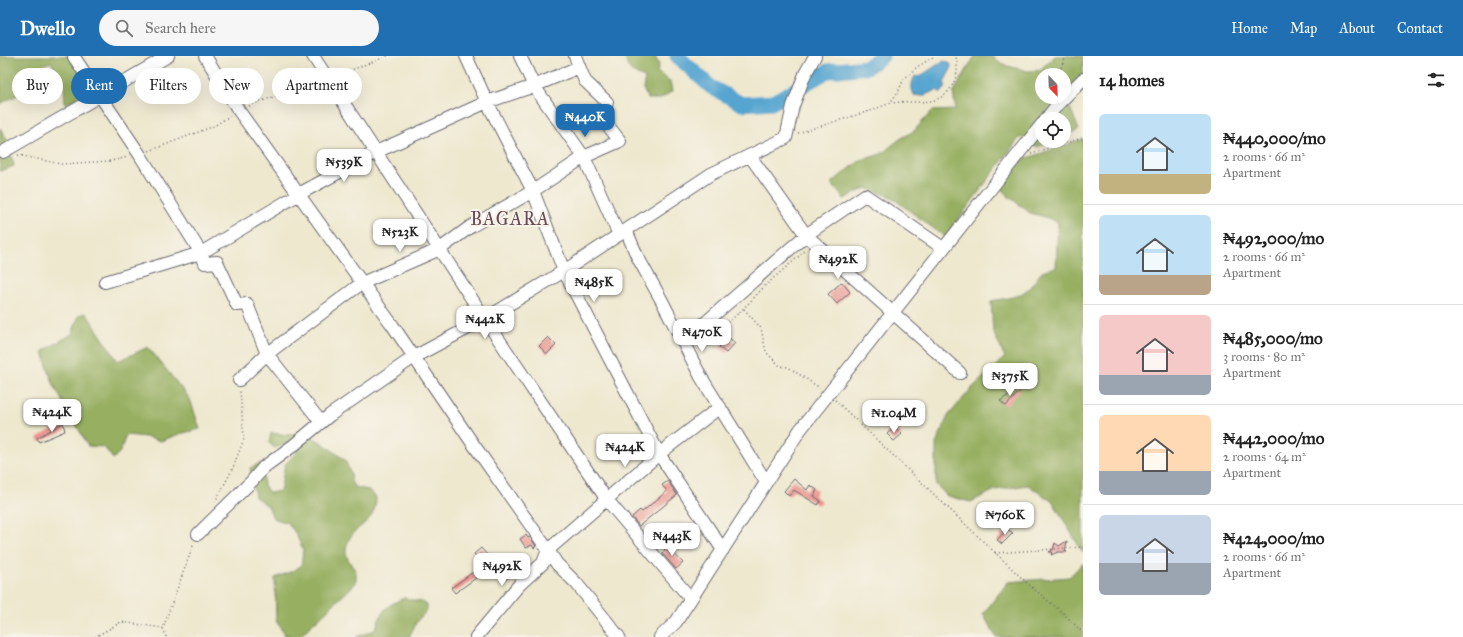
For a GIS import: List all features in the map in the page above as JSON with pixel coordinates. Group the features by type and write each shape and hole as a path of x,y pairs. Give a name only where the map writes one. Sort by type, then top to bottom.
{"street":[{"path":"127,80 168,56"},
{"path":"205,56 239,111 362,282 548,550 556,564 577,584 619,637"},
{"path":"313,56 321,68"},
{"path":"466,56 487,102 533,191 564,271 659,454 723,550"},
{"path":"520,56 534,86 584,157 623,232 684,342 701,377 766,482"},
{"path":"198,534 252,481 264,467 294,445 321,422 414,357 485,319 564,271 711,174 786,138 793,106 805,74 815,56"},
{"path":"74,57 82,68"},
{"path":"105,282 201,253 299,194 376,152 487,102 534,86 577,61 585,82 607,102 602,118 620,141 584,157 533,191 470,227 440,249 362,282 268,354 239,380"},
{"path":"1052,112 1083,79"},
{"path":"3,152 85,104"},
{"path":"106,104 140,155 201,253 205,263 217,262 237,305 247,304 268,354 321,422"},
{"path":"344,104 485,319 606,500 691,599"},
{"path":"660,637 676,622 800,430 1035,133"},
{"path":"750,156 810,239 960,373"},
{"path":"684,342 865,195 943,248"},
{"path":"476,637 519,585 543,563 548,550 659,454 720,407"}],"path":[{"path":"357,68 388,56"},
{"path":"890,103 898,92 904,79 917,67 935,56"},
{"path":"786,138 805,130 866,113 890,103 919,102 941,98 950,90 957,76 958,66 956,56"},
{"path":"1061,68 1066,56"},
{"path":"3,152 60,164 112,161 140,155 214,126 239,111 258,102 272,98"},
{"path":"1014,159 1083,138"},
{"path":"709,333 722,327 744,309 810,239"},
{"path":"744,309 761,328 766,352 780,366 788,368 828,394 1028,584 1064,614 1083,633"},
{"path":"995,553 1083,547"},
{"path":"95,637 121,622 163,628"}],"green space":[{"path":"0,56 69,56 77,68 71,68 71,101 65,105 63,68 54,68 51,62 40,66 40,68 12,68 12,98 0,104"},
{"path":"625,56 655,56 659,65 657,72 670,81 672,91 661,99 648,99 643,89 645,78 637,75 629,68"},
{"path":"975,56 990,56 1007,66 1028,71 1035,70 1035,104 1070,104 1069,105 1079,130 1071,133 1071,112 1035,112 1035,146 1020,137 945,237 891,197 866,188 844,199 831,183 861,160 881,154 900,139 914,131 932,111 956,110 953,93"},
{"path":"1055,56 1083,56 1083,91 1071,103 1071,68 1042,68"},
{"path":"0,128 8,141 14,166 0,171"},
{"path":"1083,139 1083,553 1053,502 1028,485 995,490 971,502 947,496 936,485 936,444 948,416 971,389 1005,357 993,332 991,301 1021,294 1031,286 1042,271 1056,267 1058,222 1030,213 1007,195 1000,185 1022,160 1057,148 1071,148 1071,143"},
{"path":"86,313 118,361 148,347 190,399 200,429 179,434 161,441 146,437 126,435 120,452 113,459 104,447 88,446 57,392 43,351 72,334 79,315"},
{"path":"302,431 324,444 345,460 351,474 351,482 355,487 368,490 376,497 372,515 348,541 346,553 356,573 356,583 299,637 285,635 276,621 275,578 301,566 303,550 296,534 288,523 273,518 268,506 255,497 250,468 261,463 264,485 269,493 280,491 285,464 295,454 301,445 289,443 275,448 269,443 271,433 290,435"},
{"path":"1083,563 1083,637 996,637 983,614 1008,582 1069,577"},
{"path":"404,598 422,602 427,606 427,611 417,621 409,637 356,637 375,630 382,613 392,604"}],"water":[{"path":"943,61 949,62 952,67 944,82 946,87 941,93 937,90 922,96 914,95 912,86 915,76 919,77"}],"building":[{"path":"842,282 850,292 837,304 828,294"},
{"path":"548,337 556,345 547,354 539,346"},
{"path":"728,337 735,343 726,353 719,347"},
{"path":"1019,388 1021,390 1006,406 1000,401"},
{"path":"63,423 65,431 39,442 37,438"},
{"path":"894,427 902,434 894,441 887,434"},
{"path":"794,479 807,490 810,485 817,490 814,496 821,501 818,505 794,490 789,496 784,491"},
{"path":"668,481 677,495 639,526 632,517 640,510 642,512 667,491 662,485"},
{"path":"1007,529 1013,533 1002,544 997,540"},
{"path":"526,535 528,538 530,537 536,546 534,548 532,545 526,548 520,539"},
{"path":"662,540 683,563 676,569 662,553 665,551"},
{"path":"1067,541 1065,551 1067,552 1058,552 1051,555 1052,552 1049,552 1053,550 1055,543 1059,546"},
{"path":"481,548 489,557 482,563 474,554"},
{"path":"510,555 520,570 506,579 502,572 505,570 499,561"},
{"path":"473,572 476,578 455,593 451,588"}],"waterway":[{"path":"677,56 711,87 742,104 773,102 828,71 867,67 882,56"}],"district":[{"name":"BAGARA","path":"510,219"}]}
